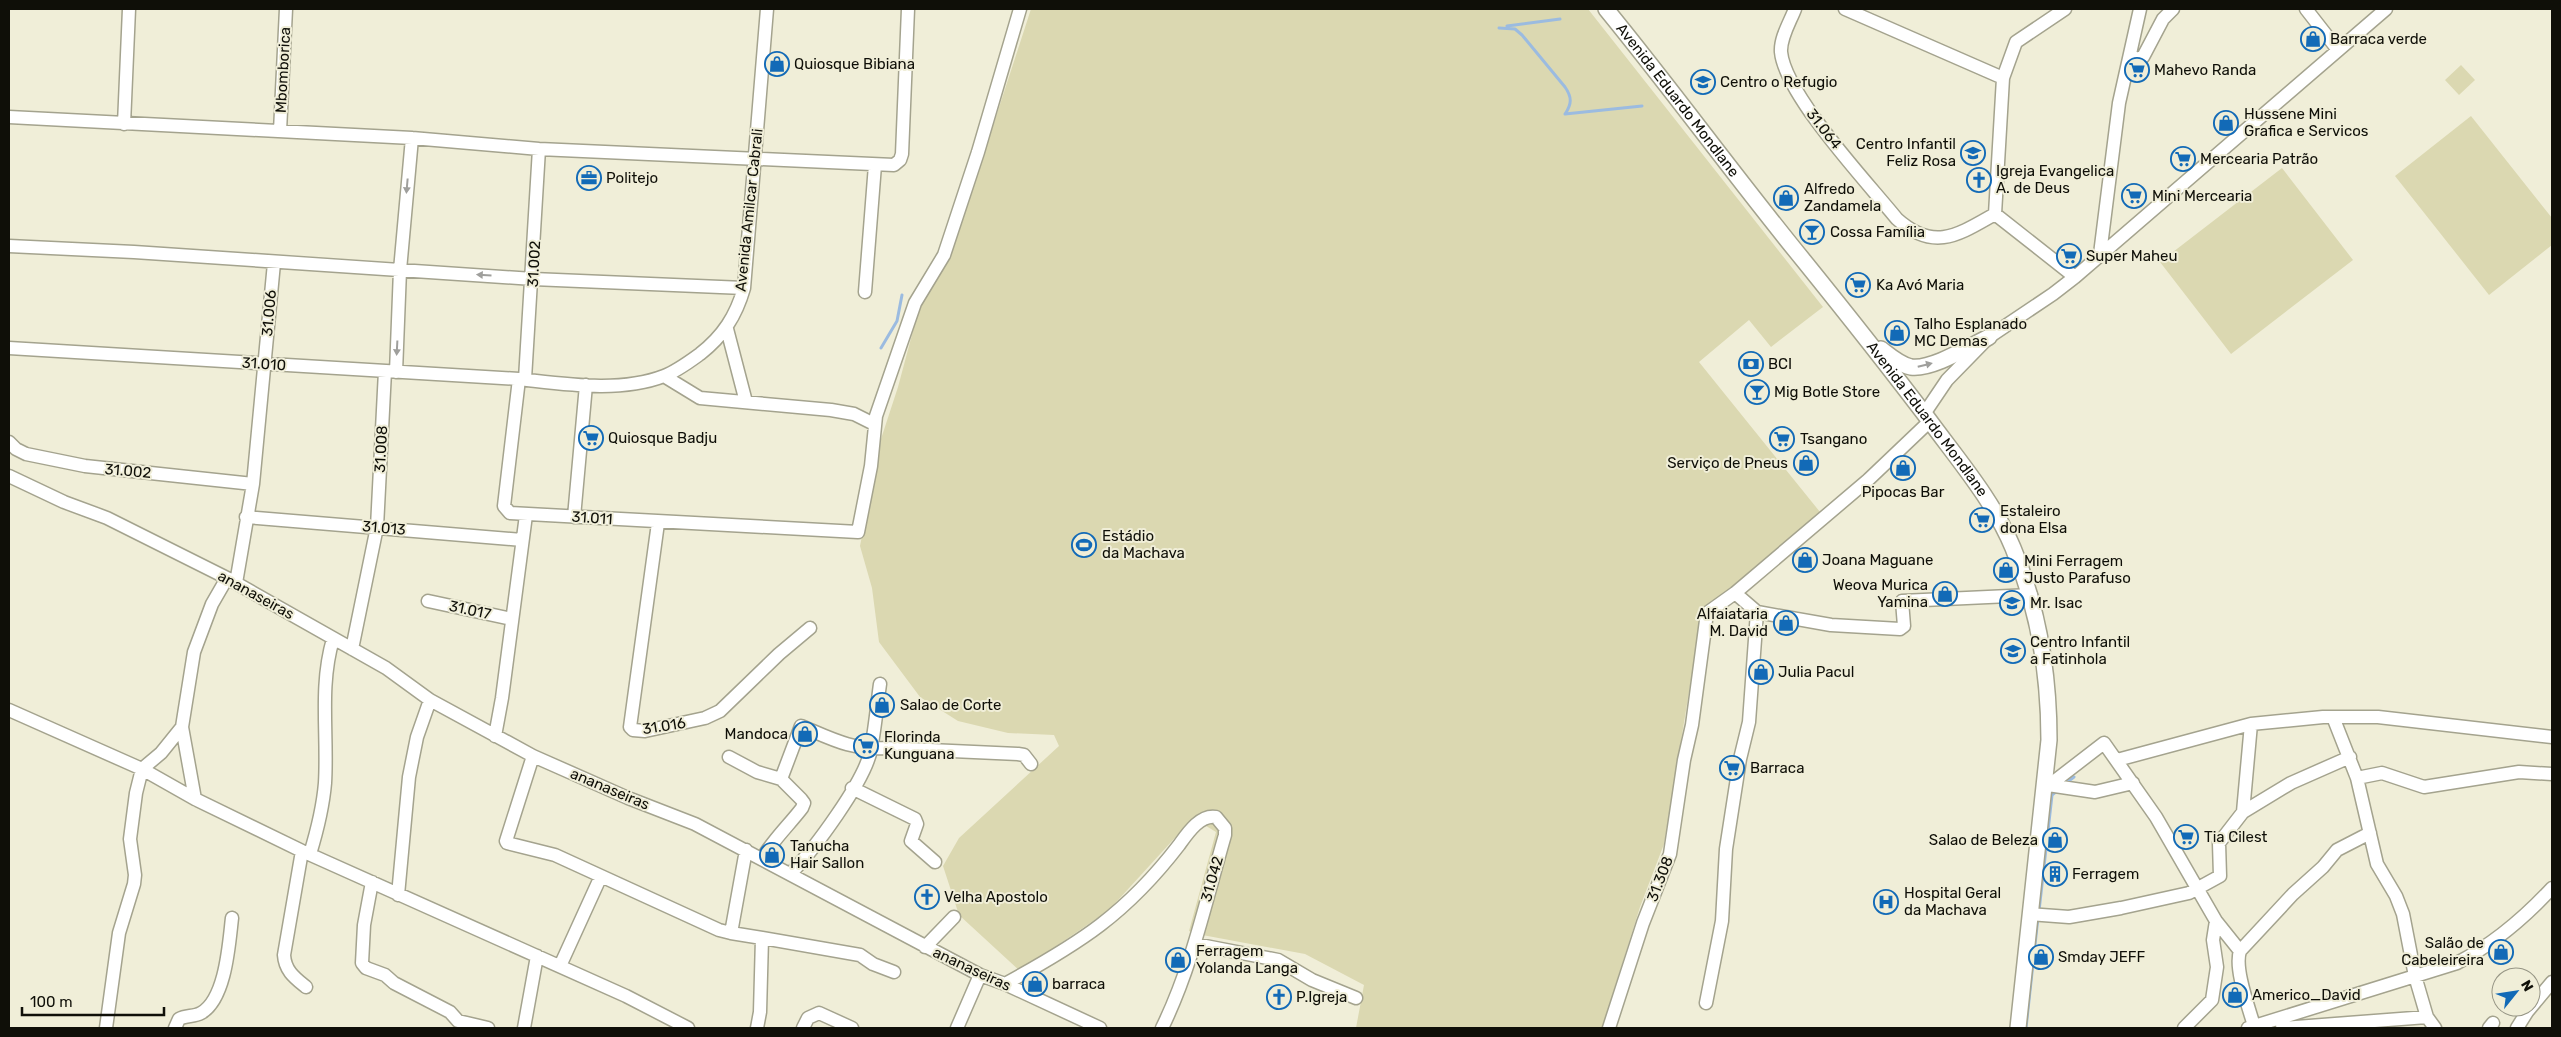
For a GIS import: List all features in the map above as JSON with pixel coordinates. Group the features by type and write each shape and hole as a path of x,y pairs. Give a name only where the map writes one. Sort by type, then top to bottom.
{"main road":[{"name":"Avenida Eduardo Mondlane","path":"1606,9 1667,84 1771,222 1868,339 1989,501 2012,546 2031,595 2044,650 2049,698 2046,788 2018,1028"},
{"path":"1868,339 1905,365 1918,367 1940,360 1989,337"}],"street":[{"path":"124,124 129,9"},
{"name":"Mbomborica","path":"280,131 286,9"},
{"name":"Avenida Amilcar Cabrali","path":"586,385 640,382 664,376 703,351 727,329 740,302 744,288 756,158 766,9"},
{"path":"9,117 412,138 539,149 894,165 900,160 908,9"},
{"path":"664,376 700,398 854,414 874,424 913,308 944,254 978,152 1020,9"},
{"name":"31.064","path":"1796,9 1781,50 1789,79 1817,120 1897,219 1909,230 1924,237 1936,238 1950,237 1995,214"},
{"path":"1845,9 2003,78"},
{"path":"2065,9 2016,42 2003,78 1995,214 2075,277"},
{"path":"2100,254 2118,110 2140,9"},
{"path":"2130,60 2143,57 2163,19 2173,9"},
{"path":"2306,9 2338,50"},
{"name":"31.308","path":"1608,1028 1643,923 1670,854 1684,760 1692,725 1707,613 1735,593 1868,480 1927,418 1947,380 1989,337 2075,277 2386,9"},
{"name":"31.008","path":"352,649 377,527 412,138"},
{"name":"31.002","path":"526,516 510,513 504,506 522,379 533,279 539,149"},
{"path":"865,292 875,165"},
{"path":"9,246 533,279 744,288"},
{"name":"31.006","path":"232,580 253,484 274,262"},
{"path":"727,329 746,402"},
{"name":"31.010","path":"9,348 522,379 586,385"},
{"path":"574,517 586,385"},
{"name":"31.011","path":"526,516 574,517 658,523 750,525 858,532 871,466 874,424"},
{"name":"31.002","path":"9,442 26,454 85,466 253,484"},
{"name":"ananaseiras","path":"9,476 64,502 101,516 130,532 232,580 386,668 430,700 533,756 628,798 695,824 980,975 1005,984 1100,1028"},
{"path":"495,736 526,516"},
{"name":"31.013","path":"246,517 522,540"},
{"name":"31.016","path":"658,523 630,727 633,730 645,731 705,718 720,711 779,654 810,628"},
{"path":"195,799 182,727 194,652 212,604 232,580"},
{"path":"1735,593 1757,612 1831,625 1900,629 1904,626 1902,601 2031,595"},
{"name":"31.017","path":"428,601 512,619"},
{"path":"1706,1003 1722,921 1726,849 1740,759 1749,722 1757,612"},
{"path":"306,987 291,975 285,964 284,955 306,852 319,822 325,783 324,682 333,639"},
{"path":"790,874 805,860 827,830 864,769 871,750 880,684"},
{"path":"398,894 409,777 417,737 430,700"},
{"path":"9,710 142,770 195,799 306,852 634,1000 688,1028"},
{"path":"2117,760 2251,724 2333,717 2378,717 2552,737"},
{"path":"2333,717 2357,778 2377,864 2396,896 2403,914 2415,976 2427,1017 2435,1028"},
{"path":"2243,812 2251,724"},
{"path":"781,779 801,726 829,740 871,750 886,748 1018,754 1024,755 1031,764"},
{"path":"106,1028 119,933 134,884 135,874 130,839 136,793 142,770 161,753 182,727"},
{"path":"2046,788 2104,743 2166,834 2196,890 2240,951 2240,971 2251,1027 2427,1017"},
{"path":"533,756 506,841 509,845 532,848 555,855 719,930 860,955 873,964 894,972"},
{"path":"729,757 758,772 781,779 804,803 762,859"},
{"path":"2030,914 2069,917 2121,908 2196,890 2220,876 2219,843 2243,812 2280,789 2350,757"},
{"path":"2357,778 2382,773 2424,787 2519,772 2552,774"},
{"path":"2046,788 2095,792 2133,783"},
{"path":"852,788 915,818 917,824 910,841 935,862"},
{"name":"31.042","path":"1005,984 1075,945 1114,916 1141,891 1191,829 1204,818 1216,817 1225,828 1225,835 1195,944 1178,996 1162,1028"},
{"path":"2240,951 2293,894 2323,867 2337,850 2370,833"},
{"path":"732,933 746,850"},
{"path":"560,966 601,876"},
{"path":"372,882 364,925 362,964 366,968 385,975 394,983 450,1012 458,1021 488,1028"},
{"path":"2281,1025 2415,976 2457,963 2469,957 2524,916 2552,888"},
{"path":"925,947 954,917"},
{"path":"174,1028 179,1019 201,1013 212,1000 223,978 232,918"},
{"path":"2184,1028 2212,1000 2216,967 2213,940 2216,920"},
{"path":"757,1028 760,1012 762,938"},
{"path":"1195,944 1278,960 1312,980 1356,998"},
{"path":"524,1028 537,956"},
{"path":"957,1028 980,975"},
{"path":"2517,1028 2527,1012 2552,982"},
{"path":"803,1028 808,1018 819,1013 852,1028"}],"shaded area":[{"path":"1031,9 1588,9 1823,307 1771,347 1749,320 1699,362 1820,512 1699,631 1664,844 1640,907 1602,1028 1356,1028 1364,985 1305,954 1189,931 1216,832 1193,818 1109,910 1020,971 959,915 943,866 959,838 1059,746 1054,735 1008,733 958,721 920,697 879,642 872,588 860,546 881,439 898,387 917,316 917,303 954,246"},
{"path":"2461,65 2475,80 2459,95 2445,80"},
{"path":"2471,116 2552,218 2552,245 2489,295 2395,176"},
{"path":"2282,168 2353,260 2231,354 2160,262"}],"waterway":[{"path":"1507,26 1560,19"},
{"path":"1499,28 1515,29 1522,35 1565,87 1570,100 1565,114"},
{"path":"1565,114 1642,106"},
{"path":"881,348 897,321 902,295"},
{"path":"2066,783 2074,777"},
{"path":"2039,911 2052,795 2058,790"},
{"path":"2026,1028 2038,917"}],"place":[{"name":"Barraca verde","path":"2313,39"},
{"name":"Quiosque Bibiana","path":"777,64"},
{"name":"Mahevo Randa","path":"2137,70"},
{"name":"Centro o Refugio","path":"1703,82"},
{"name":"Hussene Mini Grafica e Servicos","path":"2226,123"},
{"name":"Centro Infantil Feliz Rosa","path":"1973,153"},
{"name":"Mercearia Patrão","path":"2183,159"},
{"name":"Politejo","path":"589,178"},
{"name":"Igreja Evangelica A. de Deus","path":"1979,180"},
{"name":"Mini Mercearia","path":"2134,196"},
{"name":"Alfredo Zandamela","path":"1786,198"},
{"name":"Cossa Família","path":"1812,232"},
{"name":"Super Maheu","path":"2069,256"},
{"name":"Ka Avó Maria","path":"1858,285"},
{"name":"Talho Esplanado MC Demas","path":"1897,333"},
{"name":"BCI","path":"1751,364"},
{"name":"Mig Botle Store","path":"1757,392"},
{"name":"Quiosque Badju","path":"591,438"},
{"name":"Tsangano","path":"1782,439"},
{"name":"Serviço de Pneus","path":"1806,463"},
{"name":"Pipocas Bar","path":"1903,468"},
{"name":"Estaleiro dona Elsa","path":"1982,520"},
{"name":"Estádio da Machava","path":"1084,545"},
{"name":"Joana Maguane","path":"1805,560"},
{"name":"Mini Ferragem Justo Parafuso","path":"2006,570"},
{"name":"Weova Murica Yamina","path":"1945,594"},
{"name":"Mr. Isac","path":"2012,603"},
{"name":"Alfaiataria M. David","path":"1786,623"},
{"name":"Centro Infantil a Fatinhola","path":"2013,651"},
{"name":"Julia Pacul","path":"1761,672"},
{"name":"Salao de Corte","path":"882,705"},
{"name":"Mandoca","path":"805,734"},
{"name":"Florinda Kunguana","path":"866,746"},
{"name":"Barraca","path":"1732,768"},
{"name":"Tia Cilest","path":"2186,837"},
{"name":"Salao de Beleza","path":"2055,840"},
{"name":"Tanucha Hair Sallon","path":"772,855"},
{"name":"Ferragem","path":"2055,874"},
{"name":"Velha Apostolo","path":"927,897"},
{"name":"Hospital Geral da Machava","path":"1886,902"},
{"name":"Salão de Cabeleireira","path":"2501,952"},
{"name":"Smday JEFF","path":"2041,957"},
{"name":"Ferragem Yolanda Langa","path":"1178,960"},
{"name":"barraca","path":"1035,984"},
{"name":"Americo_David","path":"2235,995"},
{"name":"P.Igreja","path":"1279,997"}]}
